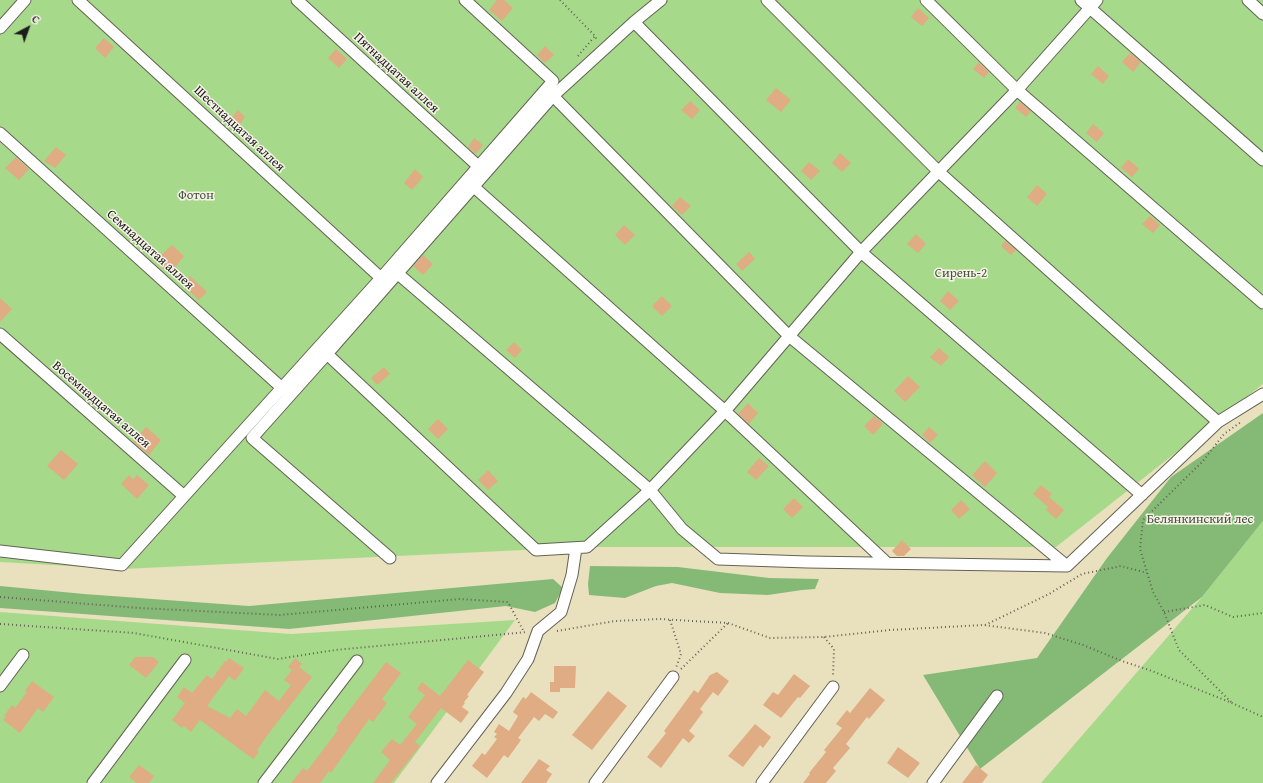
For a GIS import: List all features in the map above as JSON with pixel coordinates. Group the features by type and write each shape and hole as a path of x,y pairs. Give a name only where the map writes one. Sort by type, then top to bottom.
{"street":[{"path":"0,28 25,0"},
{"name":"Шестнадцатая аллея","path":"78,0 381,278"},
{"name":"Пятнадцатая аллея","path":"297,0 478,166"},
{"path":"0,551 122,565 381,278 553,81 465,0"},
{"path":"390,558 252,438 553,96 634,22 661,0"},
{"path":"767,0 939,172 1218,422"},
{"path":"926,0 1017,90 1263,303"},
{"path":"1248,0 1263,14"},
{"path":"327,354 536,550 587,547 650,490 725,411 861,252 1017,90 1089,3 1263,160"},
{"path":"634,22 861,252 1142,495"},
{"path":"553,96 789,336 1067,566"},
{"name":"Семнадцатая аллея","path":"0,133 282,388"},
{"path":"474,187 725,411 887,563"},
{"path":"397,273 650,490 682,529 718,559 807,562 1067,566 1218,422 1263,394"},
{"name":"Восемнадцатая аллея","path":"0,334 184,496"},
{"path":"437,783 506,693 528,659 538,631 561,612 572,575 576,548"},
{"path":"0,686 23,655"},
{"path":"93,783 185,660"},
{"path":"264,783 357,661"},
{"path":"595,783 673,676"},
{"path":"762,783 833,687"},
{"path":"933,783 998,696"}],"path":[{"path":"560,0 599,42 610,45"},
{"path":"1224,434 1202,461 1143,520 1140,549 1153,592 1164,612 1178,650 1232,703"},
{"path":"984,625 1049,594 1082,574 1121,566 1147,573"},
{"path":"0,597 139,608 280,615 460,599 508,602 524,632"},
{"path":"1164,612 1205,605 1233,617 1263,613"},
{"path":"670,620 681,654 673,676"},
{"path":"0,624 134,633 278,659 335,650 524,632 553,631 615,621 670,620 728,623 770,638 824,636 890,630 984,625 1046,633 1083,645 1122,661 1152,671 1263,717"},
{"path":"673,676 728,623"},
{"path":"824,636 834,649 833,687"}],"green space":[{"name":"Сирень-2","path":"0,0 1263,0 1263,384 1056,547 587,547 123,569 0,562"},
{"name":"Белянкинский лес","path":"1263,413 1263,521 1202,597 980,769 923,675 1037,658 1107,558 1171,477"},
{"path":"1263,521 1263,783 1041,783 1202,597"},
{"path":"590,566 678,567 769,578 819,579 815,589 768,595 720,593 672,583 656,586 625,598 589,595 588,584"},
{"path":"553,579 563,588 555,603 535,612 506,606 289,629 0,608 0,586 84,594 249,606"},
{"path":"0,612 291,634 515,620 394,783 0,783"}],"building":[{"path":"497,0 504,0 513,8 502,21 489,10"},
{"path":"918,8 929,18 922,26 911,17"},
{"path":"104,38 114,47 105,58 95,48"},
{"path":"545,46 554,55 545,63 537,55"},
{"path":"336,49 347,59 339,68 328,58"},
{"path":"1130,53 1141,62 1133,72 1122,62"},
{"path":"979,62 989,72 984,78 973,69"},
{"path":"1098,66 1109,76 1103,84 1091,74"},
{"path":"776,88 791,100 781,112 766,100"},
{"path":"690,101 700,110 692,119 681,110"},
{"path":"1020,102 1031,111 1026,117 1015,108"},
{"path":"238,110 245,117 235,131 227,124"},
{"path":"1093,124 1104,133 1097,142 1086,133"},
{"path":"474,138 483,145 476,154 468,147"},
{"path":"56,147 66,155 55,168 44,161"},
{"path":"840,153 851,163 842,172 832,163"},
{"path":"16,157 29,169 19,180 5,168"},
{"path":"1128,159 1139,169 1132,177 1121,168"},
{"path":"809,162 820,171 811,180 801,171"},
{"path":"415,169 423,177 412,190 404,183"},
{"path":"1037,185 1047,194 1037,206 1027,197"},
{"path":"680,197 691,206 682,215 672,206"},
{"path":"1150,216 1160,225 1153,233 1142,224"},
{"path":"624,225 635,235 625,245 615,235"},
{"path":"916,234 926,244 918,253 907,244"},
{"path":"1005,241 1016,250 1011,255 1001,246"},
{"path":"172,245 184,256 170,274 155,261"},
{"path":"749,252 755,259 742,271 736,264"},
{"path":"423,255 433,264 423,275 413,266"},
{"path":"190,276 207,292 199,300 182,285"},
{"path":"948,291 959,301 950,310 940,301"},
{"path":"662,296 672,306 662,316 652,306"},
{"path":"0,298 12,309 0,322"},
{"path":"514,342 522,350 515,358 506,350"},
{"path":"939,348 949,357 941,366 930,357"},
{"path":"384,367 390,374 377,385 371,378"},
{"path":"908,376 920,387 905,402 894,391"},
{"path":"748,403 758,413 749,424 738,414"},
{"path":"874,416 883,424 873,435 864,426"},
{"path":"438,419 448,429 438,439 428,429"},
{"path":"146,427 161,440 149,455 133,442"},
{"path":"929,427 938,435 930,443 922,435"},
{"path":"61,450 78,464 64,480 47,466"},
{"path":"759,458 769,466 756,480 747,472"},
{"path":"985,461 997,473 985,487 972,475"},
{"path":"488,470 498,481 488,490 478,480"},
{"path":"129,475 133,479 137,475 149,485 137,499 121,484"},
{"path":"1041,485 1052,494 1049,497 1064,510 1056,519 1046,510 1048,507 1033,494"},
{"path":"794,498 803,507 792,518 783,509"},
{"path":"961,500 970,509 959,519 951,510"},
{"path":"902,540 911,549 904,556 897,556 892,551"},
{"path":"135,657 153,657 159,662 146,678 129,665"},
{"path":"229,658 244,668 235,681 229,676 207,706 230,718 237,709 246,716 265,690 279,701 291,685 284,680 292,670 288,667 295,658 302,664 299,667 312,677 269,733 257,750 259,752 253,759 200,720 191,732 184,726 182,728 172,720 185,703 177,697 184,687 192,693 207,675 212,679 225,661 226,662"},
{"path":"468,660 484,672 467,695 469,696 462,707 469,712 461,723 441,708 415,742 420,746 391,783 373,783 390,760 381,752 392,739 400,745 417,724 408,717 425,695 417,689 422,682 440,696"},
{"path":"386,662 401,673 382,699 387,703 373,722 369,719 331,773 329,771 320,783 291,783 303,768 307,771 338,730 336,728"},
{"path":"554,666 576,666 575,688 560,688 560,692 550,692 550,682 554,682"},
{"path":"717,672 729,681 718,696 713,692 700,709 703,712 689,731 695,736 689,743 683,738 661,768 647,757 666,733 664,731 694,690 698,693 710,675"},
{"path":"794,674 810,686 800,698 798,697 781,718 763,705 773,692 778,695"},
{"path":"32,681 54,697 43,712 38,708 20,733 3,720 6,717 4,716 12,705 15,708 27,692 25,691"},
{"path":"870,688 885,700 869,719 867,717 846,744 850,748 833,768 836,771 826,783 803,783 826,752 824,750 842,728 836,724 847,710 850,713"},
{"path":"608,691 627,706 592,750 572,735"},
{"path":"531,692 558,712 553,719 545,714 539,721 534,717 518,738 521,740 508,758 504,755 487,778 472,766 482,753 485,755 497,739 494,737 497,734 494,732 499,724 509,731 518,716 513,712 523,697 526,699"},
{"path":"755,724 771,737 763,748 760,745 743,767 728,756"},
{"path":"898,747 920,763 908,778 887,763"},
{"path":"539,759 550,766 546,770 552,774 546,783 521,783"},
{"path":"139,765 154,776 149,783 137,783 129,777"},
{"path":"976,765 988,775 982,783 962,783"}],"park label":[{"name":"Фотон","path":"196,196"}]}
